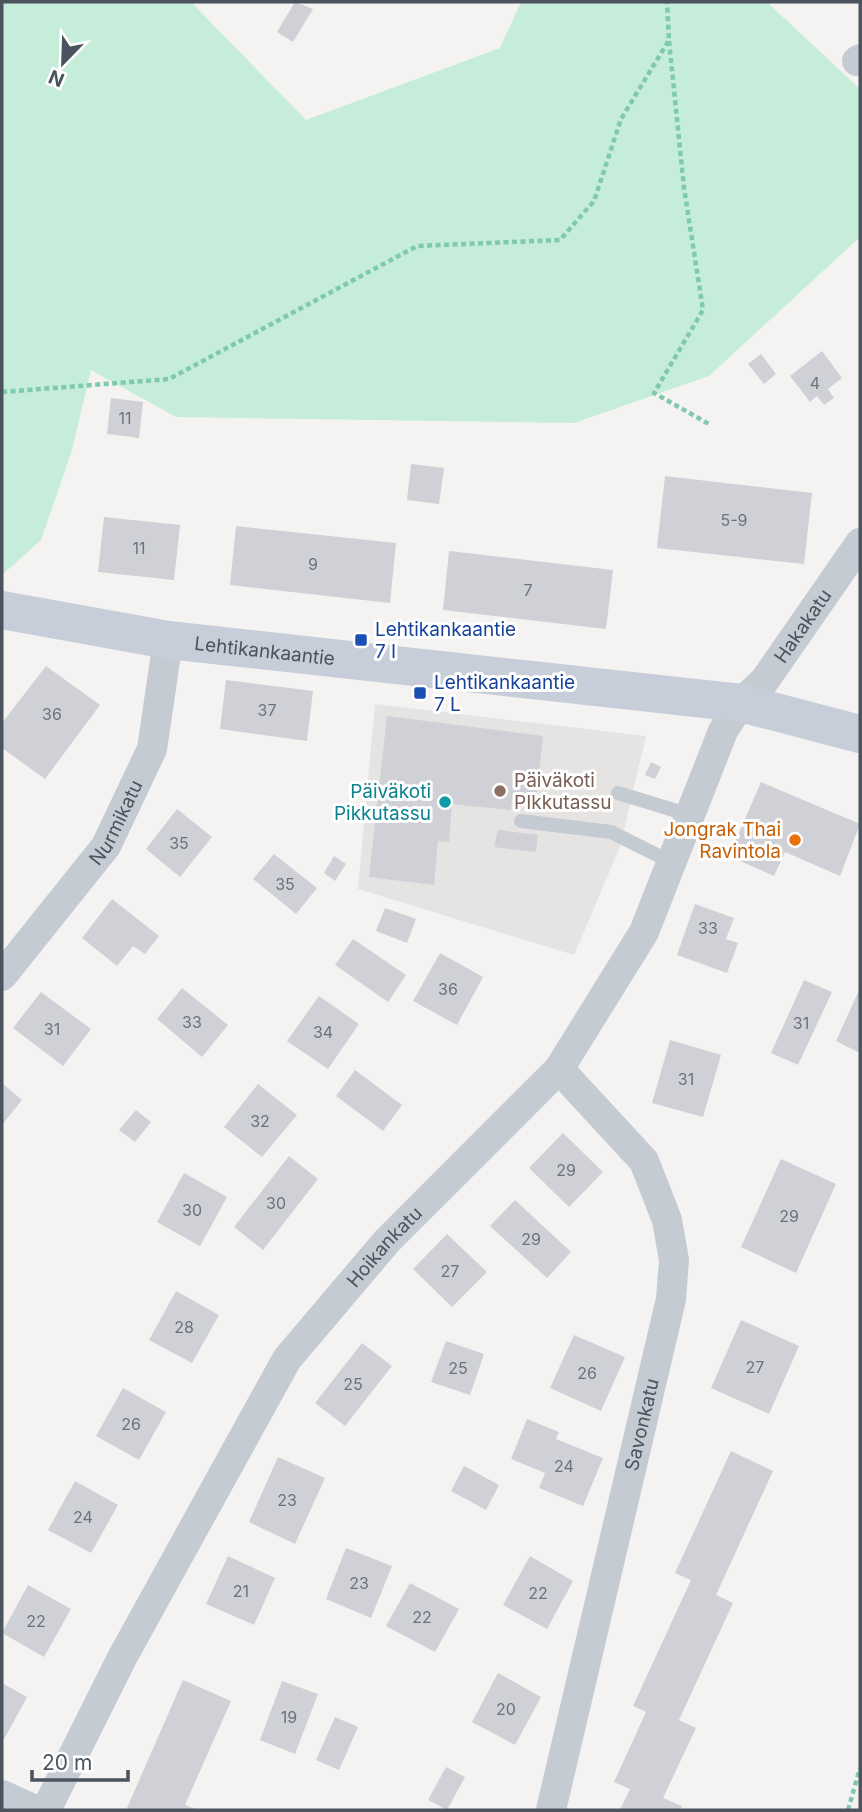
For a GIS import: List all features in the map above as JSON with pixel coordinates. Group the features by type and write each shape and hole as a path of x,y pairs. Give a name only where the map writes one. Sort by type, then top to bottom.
{"street":[{"name":"Hakakatu","path":"741,703 765,680 860,543"},
{"name":"Lehtikankaantie","path":"2,610 168,640 741,703 860,734"},
{"name":"Nurmikatu","path":"2,976 106,846 152,749 168,640"},
{"name":"Hoikankatu","path":"47,1810 123,1656 287,1359 387,1241 559,1069 644,932 723,732 741,703"},
{"name":"Savonkatu","path":"551,1810 671,1299 674,1260 667,1220 644,1161 559,1069"},
{"path":"2,1795 35,1810"}],"lane":[{"path":"618,793 690,816"},
{"path":"522,821 611,832 671,862"}],"path":[{"path":"667,2 684,188 703,310 654,393 709,425"},
{"path":"2,392 169,379 417,246 560,240 594,201 621,119 669,40"},
{"path":"848,1810 860,1768"}],"shaded area":[{"name":"Päiväkoti PIkkutassu","path":"375,704 646,736 620,847 574,955 358,889"}],"green space":[{"path":"2,2 191,2 306,120 500,48 521,2 767,2 860,89 860,237 709,376 574,423 176,417 91,370 72,450 41,540 2,575"}],"building":[{"path":"295,2 313,9 293,42 277,32"},
{"path":"822,351 842,378 828,389 834,398 824,405 817,396 810,402 790,376"},
{"path":"761,354 776,374 764,384 748,364"},
{"path":"111,398 143,402 139,438 107,434"},
{"path":"411,464 444,468 439,504 407,500"},
{"path":"665,476 812,493 804,564 657,548"},
{"path":"104,517 180,525 174,580 98,572"},
{"path":"236,526 396,543 390,603 230,585"},
{"path":"449,551 613,570 606,629 443,610"},
{"path":"46,666 100,705 45,779 2,748 2,723"},
{"path":"226,680 313,691 307,741 220,729"},
{"name":"Päiväkoti Pikkutassu","path":"387,716 543,736 537,794 512,800 511,810 452,804 449,842 438,841 434,885 369,877"},
{"path":"651,762 661,767 655,779 645,775"},
{"name":"Jongrak Thai Ravintola","path":"761,782 860,824 840,876 785,852 774,876 729,856"},
{"path":"177,809 212,837 180,877 146,849"},
{"path":"498,830 538,835 536,852 494,847"},
{"path":"274,854 317,888 296,914 253,879"},
{"path":"334,856 346,864 335,881 324,873"},
{"path":"112,899 159,936 145,954 133,946 117,966 82,938"},
{"path":"695,904 734,918 726,939 738,943 727,973 677,955"},
{"path":"385,908 416,919 407,943 376,931"},
{"path":"353,939 406,975 388,1002 335,965"},
{"path":"440,953 483,977 457,1025 413,1001"},
{"path":"804,980 832,992 798,1065 771,1053"},
{"path":"182,988 228,1025 202,1057 157,1019"},
{"path":"860,988 860,1053 836,1041"},
{"path":"41,992 91,1029 63,1066 13,1028"},
{"path":"319,996 359,1024 328,1069 287,1041"},
{"path":"670,1040 721,1055 703,1117 652,1103"},
{"path":"355,1070 402,1105 383,1131 336,1096"},
{"path":"2,1083 22,1100 2,1125"},
{"path":"258,1084 297,1115 262,1157 224,1127"},
{"path":"136,1110 151,1122 135,1142 119,1130"},
{"path":"563,1133 603,1172 569,1207 529,1168"},
{"path":"289,1156 318,1179 263,1250 234,1227"},
{"path":"781,1159 836,1184 796,1273 741,1247"},
{"path":"184,1173 227,1197 200,1246 157,1222"},
{"path":"515,1200 571,1252 547,1278 490,1226"},
{"path":"447,1234 487,1272 452,1307 413,1269"},
{"path":"176,1291 219,1315 192,1363 149,1340"},
{"path":"741,1320 799,1346 769,1414 711,1388"},
{"path":"574,1335 625,1357 601,1411 550,1388"},
{"path":"446,1341 484,1354 470,1395 431,1382"},
{"path":"362,1343 392,1366 345,1426 315,1403"},
{"path":"123,1388 166,1412 139,1460 96,1436"},
{"path":"527,1419 559,1432 556,1439 603,1458 583,1506 539,1488 545,1473 511,1459"},
{"path":"731,1451 773,1471 716,1595 733,1603 679,1720 696,1728 663,1798 682,1806 680,1810 620,1810 630,1789 614,1782 646,1712 633,1706 691,1580 675,1573"},
{"path":"278,1457 325,1478 295,1544 249,1522"},
{"path":"464,1466 499,1485 486,1510 451,1491"},
{"path":"75,1481 118,1505 91,1553 48,1530"},
{"path":"346,1548 392,1566 371,1618 326,1599"},
{"path":"228,1556 275,1578 254,1625 206,1604"},
{"path":"530,1556 573,1581 547,1629 503,1605"},
{"path":"410,1583 459,1609 435,1652 386,1626"},
{"path":"28,1585 71,1609 44,1657 2,1633"},
{"path":"498,1673 541,1697 515,1745 472,1722"},
{"path":"183,1680 231,1701 185,1805 198,1810 127,1808"},
{"path":"282,1681 318,1694 295,1754 260,1740"},
{"path":"2,1683 27,1697 2,1743"},
{"path":"335,1717 358,1727 339,1770 316,1760"},
{"path":"446,1767 465,1777 447,1810 428,1800"}],"place":[{"name":"Lehtikankaantie 7 I","path":"361,640"},
{"name":"Lehtikankaantie 7 L","path":"420,693"},
{"name":"Päiväkoti PIkkutassu","path":"500,791"},
{"name":"Päiväkoti Pikkutassu","path":"445,802"},
{"name":"Jongrak Thai Ravintola","path":"795,840"}]}
